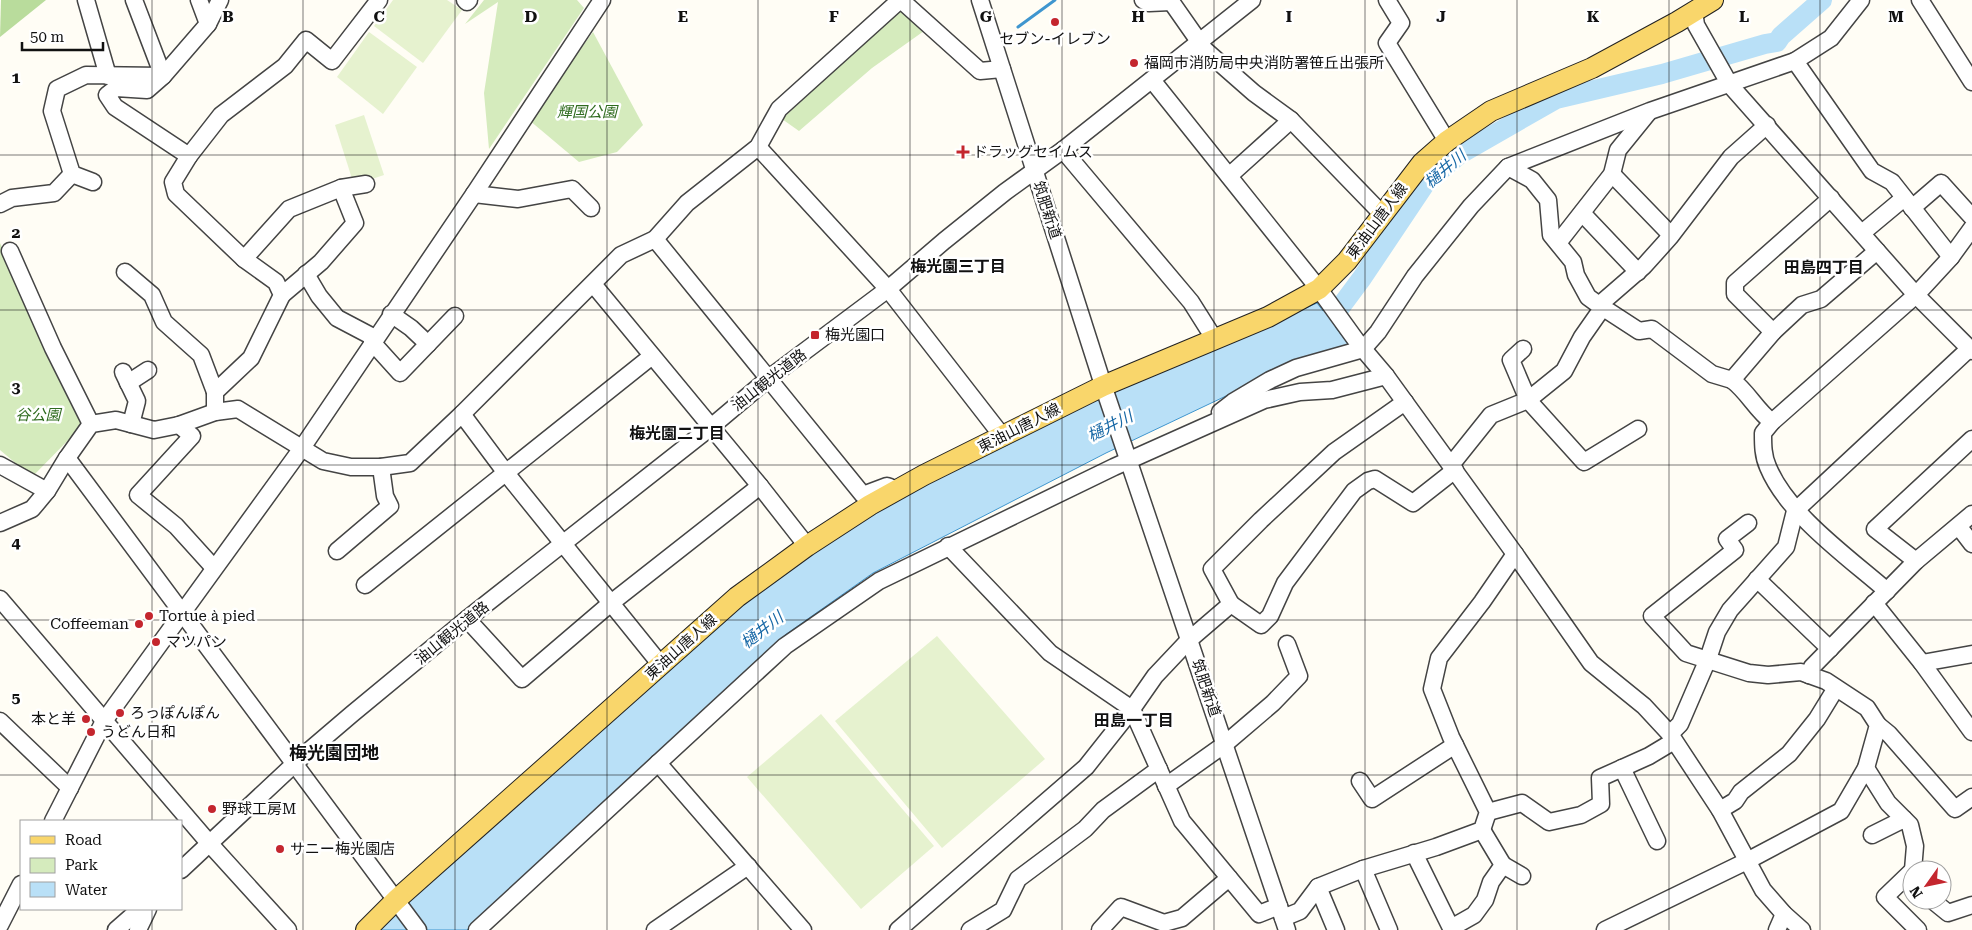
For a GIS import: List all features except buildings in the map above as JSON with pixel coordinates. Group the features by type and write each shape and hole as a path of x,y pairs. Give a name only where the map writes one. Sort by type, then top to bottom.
{"main road":[{"name":"東油山唐人線","path":"366,930 737,597 807,546 924,475 1003,436 1104,388 1322,294 1422,163 1447,142 1491,111 1592,68 1677,22 1695,18 1713,0"}],"street":[{"path":"86,0 108,76"},
{"path":"134,0 163,76"},
{"path":"199,0 208,24"},
{"path":"188,156 115,107 107,95 116,88 147,90 163,76 208,24 220,0"},
{"path":"282,295 276,282 244,259 176,194 173,182 188,156 221,115 285,66 306,40 332,61 379,0"},
{"path":"0,523 32,509 48,491 67,458 91,424 116,420 154,430 216,412 238,409 323,461 351,467 381,467 410,463 462,414 621,255 655,239 687,203 758,147 779,109 901,0 980,71 1002,70"},
{"name":"筑肥新道","path":"980,0 1104,388 1226,744 1283,918"},
{"path":"1143,0 1150,4 1171,1 1205,50 1254,94 1292,120 1383,214"},
{"name":"油山観光道路","path":"182,869 208,843 352,714 468,619 711,427 769,378 888,289 944,241 1063,150 1252,0"},
{"path":"1387,0 1400,23 1387,43 1447,142"},
{"path":"1201,428 1233,402 1270,380 1296,368 1360,346 1378,332 1415,276 1471,206 1508,167 1726,80 1795,61 1831,38 1861,0"},
{"path":"1920,0 1972,82"},
{"path":"54,820 104,721 302,448 373,340 474,194 597,2"},
{"path":"1488,812 1522,803 1549,822 1582,815 1601,804 1600,778 1649,756 1672,737 1680,724 1708,659 1717,632 1730,610 1786,547 1795,511 1971,349 1916,295 1726,80 1695,18"},
{"path":"1795,61 1872,171 1892,182 1951,257"},
{"path":"72,174 52,112 57,89 86,75 163,76"},
{"path":"1152,80 1230,176 1360,346 1386,376 1453,467 1591,663 1644,706 1672,737 1720,810 1763,890 1784,914 1802,930"},
{"path":"1558,243 1612,174 1618,150 1650,111"},
{"path":"1230,176 1292,120"},
{"path":"1405,402 1334,452 1212,569 1231,604 1261,625 1270,616 1285,583 1354,491 1368,481 1375,479 1413,503 1453,467 1491,415 1528,400 1564,371 1601,306 1638,272 1672,235 1731,158 1767,126"},
{"path":"758,147 888,289 1003,436"},
{"path":"1063,150 1191,302 1215,340"},
{"path":"1508,167 1532,180 1548,200 1551,235 1573,262 1576,275 1588,297 1639,331 1652,329 1712,374 1732,380 1743,388 1761,414 1772,422"},
{"path":"72,174 93,182"},
{"path":"0,204 12,198 54,193 72,174"},
{"path":"1612,174 1672,235"},
{"path":"1862,233 1941,183 1972,217"},
{"path":"244,259 289,209 341,188 366,184"},
{"path":"215,392 251,358 282,295 321,262 355,223 341,188"},
{"path":"474,194 518,199 572,189 591,208"},
{"path":"1773,332 1735,294 1736,283 1831,198"},
{"path":"1582,213 1638,272"},
{"path":"1887,590 1795,511 1768,468 1763,451 1763,433 1772,422 1916,295 1951,257 1972,228"},
{"path":"655,239 863,495 887,486 894,492"},
{"path":"10,251 53,348 91,424"},
{"path":"1732,380 1773,332 1802,305 1821,299 1877,251"},
{"path":"126,272 152,295 164,322 201,355 215,392 216,412"},
{"path":"306,274 319,296 337,318 373,340 400,373 455,316"},
{"path":"593,284 760,486 807,546"},
{"path":"391,314 411,328 428,344"},
{"path":"1523,349 1511,360 1528,400 1584,462 1638,429"},
{"path":"365,585 652,356"},
{"path":"131,424 137,401 126,378 148,370"},
{"path":"477,930 785,646 879,581 1126,453 1201,428 1264,400 1300,392 1332,390 1386,376"},
{"path":"462,414 506,473 661,665"},
{"path":"179,424 192,436 138,495 176,526 214,568"},
{"path":"1916,561 1875,529 1972,439"},
{"path":"67,458 418,930"},
{"path":"0,465 48,491"},
{"path":"337,551 390,506 384,496 381,467"},
{"path":"468,619 522,679 611,603 760,486"},
{"path":"1809,675 1812,667 1916,561 1959,527 1972,514"},
{"path":"1748,523 1727,539 1735,550 1652,616 1686,653 1749,673 1768,675 1801,672 1826,681 1867,708 1878,725 1889,734 1955,809 1972,797"},
{"path":"1959,527 1972,544"},
{"path":"948,546 1050,653 1132,709 1182,821 1259,914 1283,918 1300,911 1318,887 1363,869 1436,847 1482,830"},
{"path":"1515,554 1482,602 1438,658 1432,689 1455,745 1488,812 1482,830 1503,865 1522,876"},
{"path":"1757,578 1830,649"},
{"path":"0,600 208,843 288,930"},
{"path":"1874,603 1922,663 1972,732"},
{"path":"898,930 1086,768 1155,676 1189,640 1231,604"},
{"path":"1166,786 1226,744 1299,676 1287,644"},
{"path":"1922,663 1972,654"},
{"path":"1720,810 1734,801 1741,792 1789,754 1817,719 1836,688"},
{"path":"0,721 70,788"},
{"path":"1605,930 1747,861 1841,811 1866,768 1878,725"},
{"path":"1360,781 1372,799 1455,745"},
{"path":"658,762 803,930"},
{"path":"1622,768 1657,841"},
{"path":"1866,768 1888,803 1910,825 1915,846 1913,860"},
{"path":"970,930 1002,910 1018,879 1085,829 1103,810 1159,770"},
{"path":"1872,835 1904,819"},
{"path":"1414,853 1451,928 1474,915 1485,900 1491,882 1503,865"},
{"path":"655,930 748,866"},
{"path":"1363,869 1389,930"},
{"path":"1100,930 1121,907 1164,922 1182,918 1229,878"},
{"path":"1902,880 1885,897 1918,930"},
{"path":"0,925 20,886"},
{"path":"1318,887 1336,930"},
{"path":"1944,910 1948,913 1972,905"},
{"path":"116,930 139,910"},
{"path":"138,930 148,910"},
{"path":"1777,930 1784,914"}],"green space":[{"path":"1,0 46,0 0,37"},
{"path":"393,0 447,0 462,10 423,63 374,26"},
{"path":"484,0 577,0 584,8 489,149 484,93 498,2 465,24"},
{"path":"900,10 924,31 872,68 799,131 782,119"},
{"path":"369,32 417,67 383,114 337,77"},
{"name":"輝国公園","path":"593,32 643,125 617,152 579,162 529,120"},
{"path":"364,115 384,175 354,185 335,125"},
{"name":"谷公園","path":"0,243 84,424 32,477 0,450"},
{"path":"937,636 1045,759 942,848 835,721"},
{"path":"821,714 934,846 861,909 747,777"}],"water":[{"path":"1317,303 1349,345 1266,377 1106,453 873,573 785,635 662,753 592,814 467,930 373,930 771,577 884,504 1079,408"}],"waterway":[{"path":"1018,27 1055,0"},
{"name":"樋井川","path":"1305,332 1333,317 1362,278 1427,181 1460,154 1556,99 1662,74 1777,42 1781,36 1822,0"}],"place":[{"name":"セブン-イレブン","path":"1055,22"},
{"name":"福岡市消防局中央消防署笹丘出張所","path":"1134,63"},
{"name":"ドラッグセイムス","path":"963,152"},
{"name":"梅光園口","path":"815,335"},
{"name":"Tortue à pied","path":"149,616"},
{"name":"Coffeeman","path":"139,624"},
{"name":"マツパン","path":"156,642"},
{"name":"ろっぽんぽん","path":"120,713"},
{"name":"本と羊","path":"86,719"},
{"name":"うどん日和","path":"91,732"},
{"name":"野球工房M","path":"212,809"},
{"name":"サニー梅光園店","path":"280,849"}],"district":[{"name":"梅光園三丁目","path":"958,266"},
{"name":"田島四丁目","path":"1824,267"},
{"name":"梅光園二丁目","path":"677,433"},
{"name":"田島一丁目","path":"1134,720"},
{"name":"梅光園団地","path":"334,752"}]}
